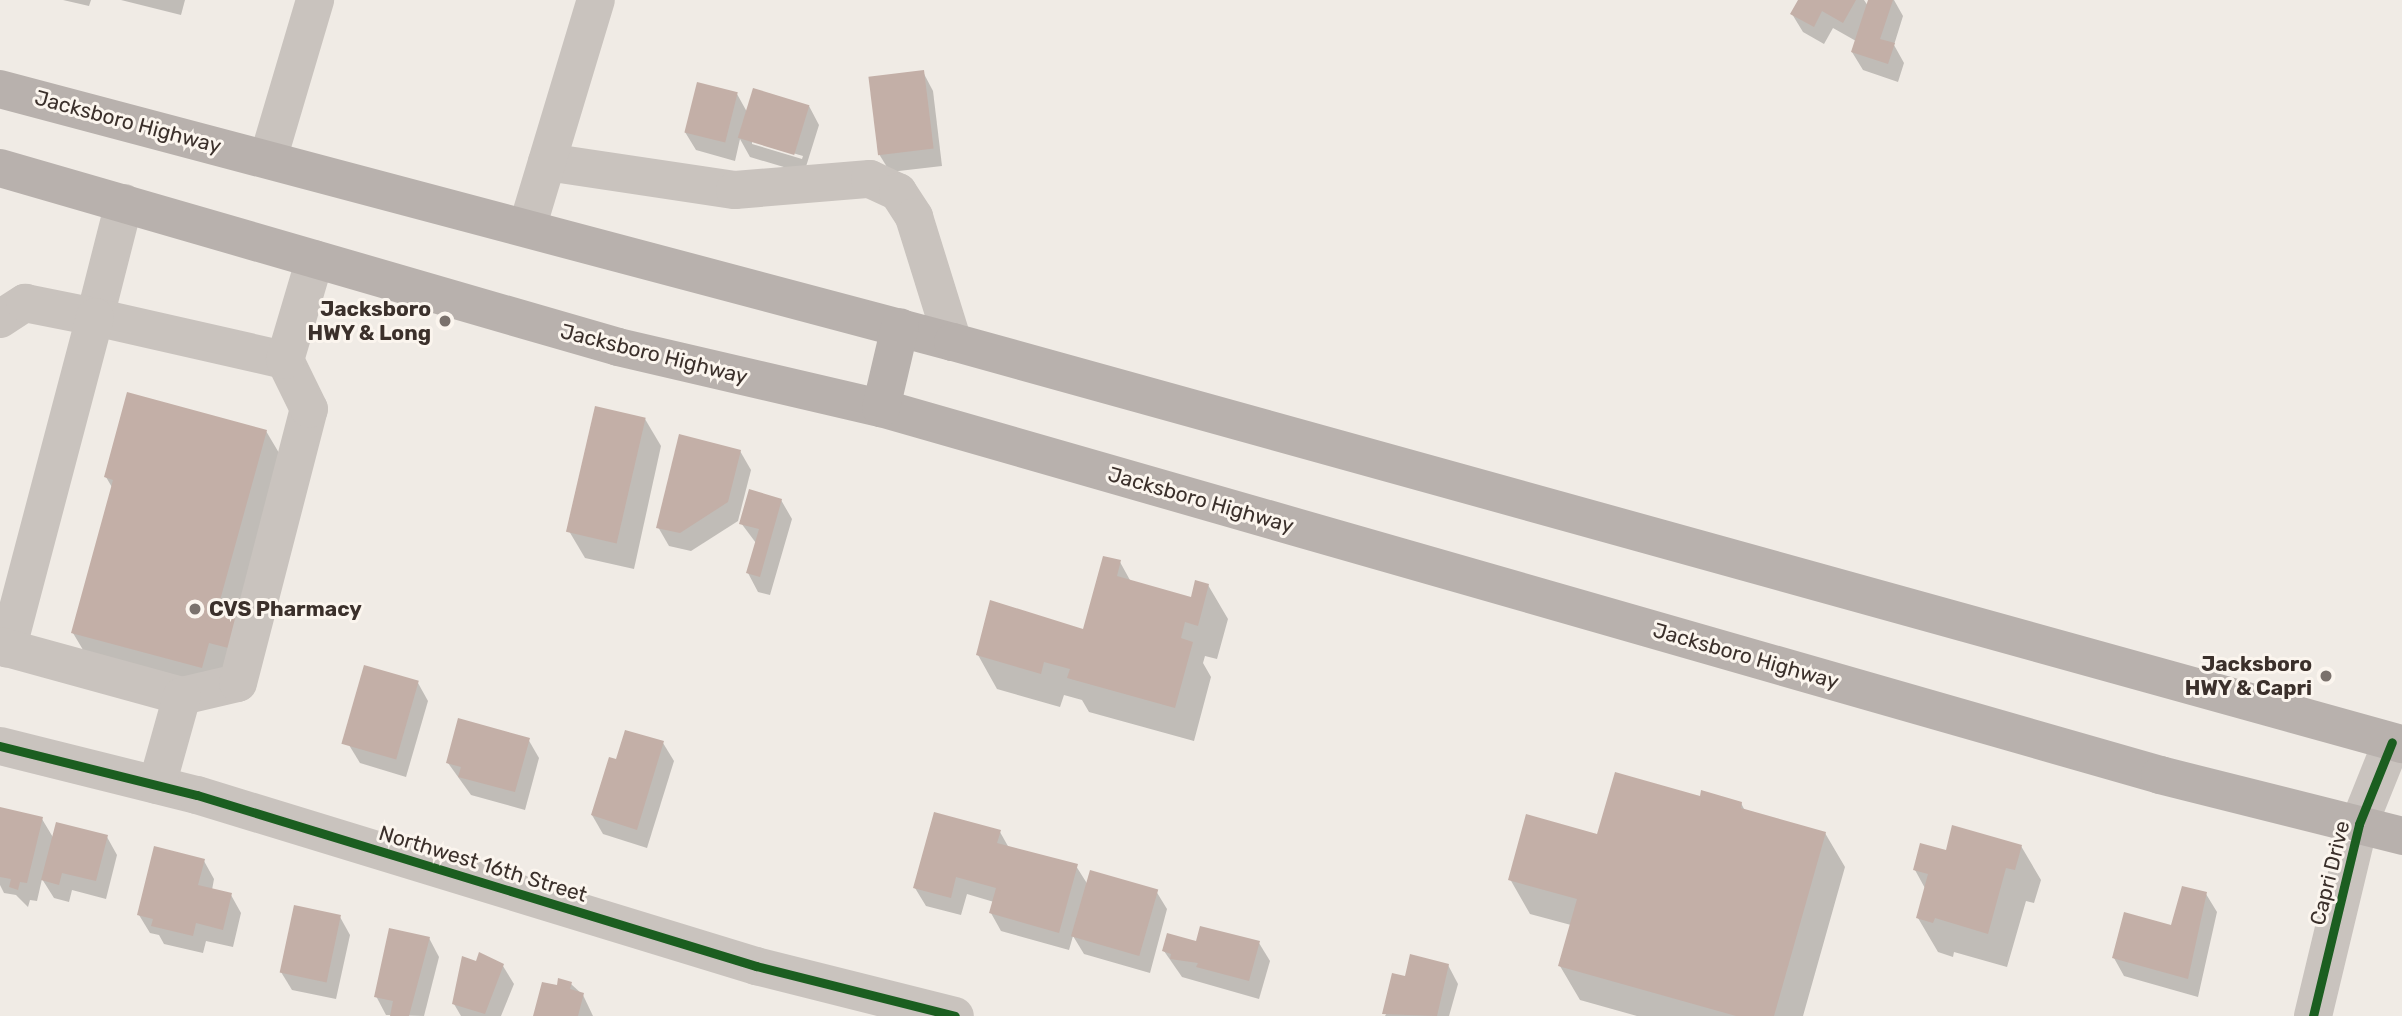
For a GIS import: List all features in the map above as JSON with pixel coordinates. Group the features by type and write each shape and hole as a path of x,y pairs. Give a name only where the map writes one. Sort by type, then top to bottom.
{"main road":[{"name":"Jacksboro Highway","path":"0,89 900,327 2397,743"},
{"name":"Jacksboro Highway","path":"0,168 618,347 881,408 2160,775 2402,836"},
{"path":"881,408 900,327"}],"street":[{"path":"268,159 315,0"},
{"path":"527,228 596,0"},
{"path":"547,162 735,190 870,179 898,192 914,217 953,342"},
{"path":"124,203 3,647 182,696 238,682 309,409 285,360 315,259"},
{"path":"0,319 25,303 285,360"},
{"path":"156,785 182,696"},
{"name":"Capri Drive","path":"2313,1016 2360,824 2397,743"},
{"name":"Northwest 16th Street","path":"0,746 156,785 756,966 954,1016"}],"building":[{"path":"1798,0 1856,0 1843,23 1822,11 1814,27 1790,14"},
{"path":"1868,0 1893,0 1880,39 1895,43 1888,64 1851,52"},
{"path":"924,70 934,148 878,155 868,77"},
{"path":"697,82 738,92 725,143 684,132"},
{"path":"753,88 809,105 794,155 738,138"},
{"name":"CVS Pharmacy","path":"127,392 267,430 219,604 251,612 240,651 209,643 202,668 71,633 113,480 104,477"},
{"path":"595,406 646,418 617,543 566,532"},
{"path":"679,434 741,450 728,502 680,533 656,528"},
{"path":"749,489 782,499 760,577 746,573 759,529 739,524"},
{"path":"1103,556 1121,560 1117,576 1191,597 1195,580 1209,584 1198,626 1185,622 1181,638 1193,642 1175,708 1067,678 1070,669 1044,662 1041,674 976,655 990,600 1083,629"},
{"path":"364,665 419,681 396,760 341,744"},
{"path":"458,718 530,738 515,792 458,777 461,767 446,763"},
{"path":"625,730 664,741 637,830 591,815 609,757 616,759"},
{"path":"1615,772 1700,796 1701,790 1742,802 1741,808 1826,832 1774,1016 1736,1016 1558,966 1577,899 1508,880 1526,814 1597,834"},
{"path":"0,807 43,817 27,883 20,882 18,890 9,887 11,879 0,877"},
{"path":"934,812 1001,830 997,843 1078,864 1059,933 989,913 996,888 956,877 951,898 913,888"},
{"path":"56,822 108,835 96,881 62,873 59,885 41,880"},
{"path":"1952,825 2022,845 2015,870 2006,868 1988,934 1935,918 1933,923 1916,918 1928,874 1913,870 1920,843 1946,850"},
{"path":"154,846 205,859 198,885 232,893 223,930 196,923 193,936 151,926 153,919 137,915"},
{"path":"1090,870 1158,890 1139,956 1071,936"},
{"path":"2182,886 2207,892 2188,979 2112,958 2124,912 2171,925"},
{"path":"294,905 341,915 327,982 280,972"},
{"path":"1200,926 1260,941 1249,981 1196,967 1198,963 1170,959 1171,954 1162,951 1167,933 1196,941"},
{"path":"389,928 430,937 409,1016 390,1016 393,1001 374,997"},
{"path":"479,952 504,964 485,1014 452,1004 462,956 476,961"},
{"path":"1410,954 1449,964 1437,1016 1382,1014 1392,973 1405,976"},
{"path":"558,978 572,982 570,989 584,993 578,1016 533,1016 542,982 557,985"}],"cycle path":[{"path":"2313,1016 2359,824 2392,742"},
{"path":"0,746 197,795 756,966 955,1016"}],"place":[{"name":"Jacksboro HWY & Long","path":"445,321"},
{"name":"CVS Pharmacy","path":"195,609"},
{"name":"Jacksboro HWY & Capri","path":"2326,676"}]}
